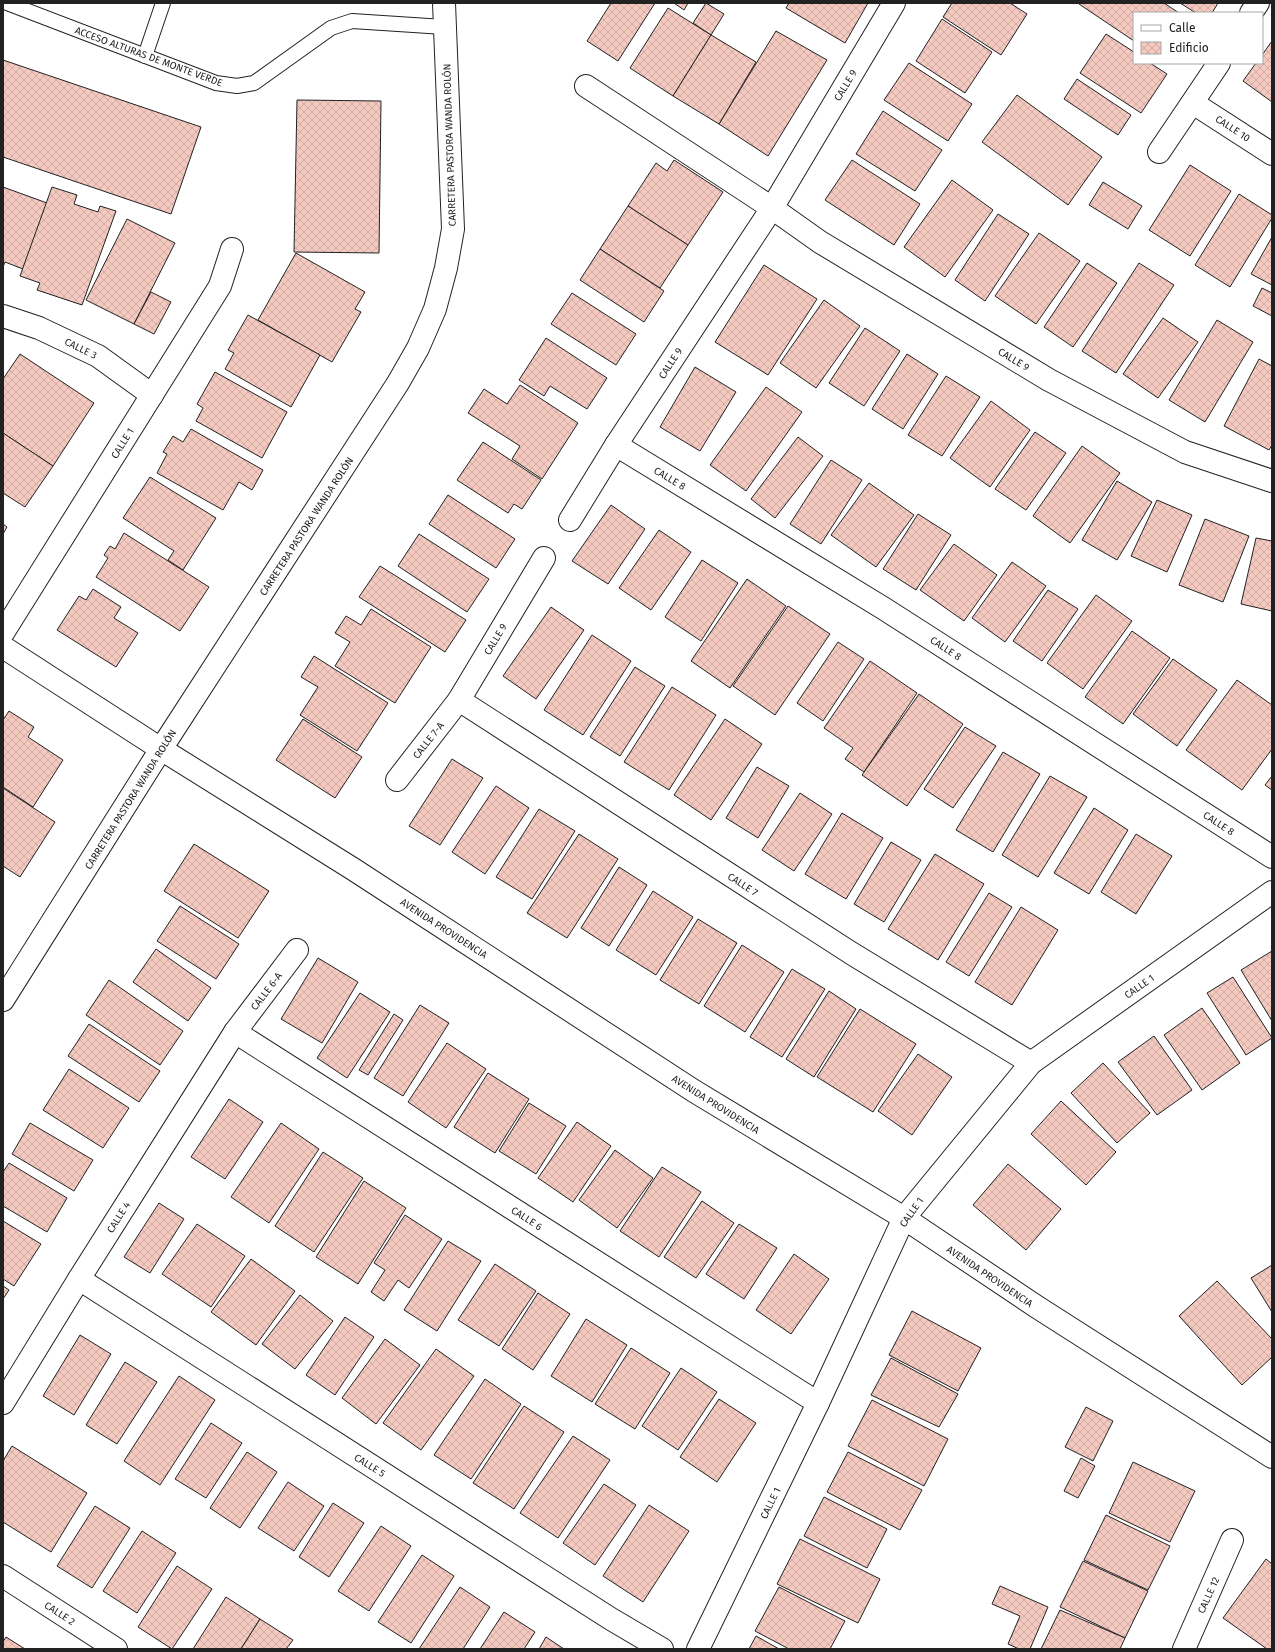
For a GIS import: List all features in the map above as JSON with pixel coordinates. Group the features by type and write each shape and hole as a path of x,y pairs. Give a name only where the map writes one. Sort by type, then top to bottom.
{"street":[{"name":"CARRETERA PASTORA WANDA ROLÓN","path":"3,1000 161,750 398,383 418,348 435,309 446,268 453,229 444,3"},
{"name":"CALLE 9","path":"570,520 616,445 772,208 894,3"},
{"path":"1252,12 1258,3"},
{"path":"1159,152 1218,64"},
{"name":"CALLE 9","path":"586,86 772,208 820,242 1049,380 1185,452 1272,481"},
{"name":"CALLE 10","path":"1193,103 1272,154"},
{"name":"CALLE 1","path":"3,633 220,286 232,249"},
{"name":"CALLE 3","path":"3,316 39,328 98,356 152,395"},
{"name":"CALLE 8","path":"616,445 883,608 1272,857"},
{"name":"CALLE 9","path":"459,700 544,558"},
{"name":"AVENIDA PROVIDENCIA","path":"3,647 161,750 353,869 694,1091 904,1218 1037,1307 1272,1457"},
{"name":"CALLE 7-A","path":"397,780 459,700"},
{"name":"CALLE 7","path":"459,700 851,953 1031,1063"},
{"name":"CALLE 1","path":"698,1649 818,1403 904,1218 1031,1063 1272,892"},
{"name":"CALLE 6-A","path":"235,1032 297,950"},
{"name":"CALLE 4","path":"3,1403 78,1279 235,1032"},
{"name":"CALLE 6","path":"235,1032 818,1403"},
{"name":"CALLE 5","path":"78,1279 201,1356 611,1619 662,1649"},
{"name":"CALLE 12","path":"1188,1647 1232,1540"},
{"name":"CALLE 2","path":"3,1576 116,1649"}],"lane":[{"name":"ACCESO ALTURAS DE MONTE VERDE","path":"7,3 216,83 237,86 246,86 262,79 331,28 345,23 360,21 444,26"},
{"path":"145,56 163,3"}],"building":[{"path":"611,3 655,3 618,61 587,41"},
{"path":"674,3 688,3 684,10"},
{"path":"706,3 724,14 711,35 693,23"},
{"path":"789,3 868,3 845,43 786,8"},
{"path":"952,3 1010,3 1027,14 1001,55 943,17"},
{"path":"1164,3 1178,12 1133,12 1133,40 1079,4"},
{"path":"1180,3 1218,3 1213,12 1194,12"},
{"path":"668,8 711,35 673,96 630,68"},
{"path":"942,19 992,52 965,93 916,61"},
{"path":"776,31 827,60 768,156 719,124"},
{"path":"1106,34 1133,51 1133,64 1152,64 1167,74 1141,113 1080,73"},
{"path":"711,35 756,62 719,124 673,96"},
{"path":"1272,41 1272,102 1243,81 1255,64 1263,64 1263,54"},
{"path":"3,60 201,127 171,214 3,157"},
{"path":"909,63 972,104 948,141 884,100"},
{"path":"1077,79 1131,115 1118,135 1064,99"},
{"path":"1017,95 1102,157 1068,205 982,142"},
{"path":"297,100 381,101 379,253 294,252"},
{"path":"883,111 942,150 915,191 856,154"},
{"path":"674,160 723,192 688,245 628,206 656,163 667,171"},
{"path":"852,160 920,204 894,245 825,200"},
{"path":"1190,165 1231,191 1190,256 1149,230"},
{"path":"952,180 993,210 945,277 904,247"},
{"path":"1103,182 1142,206 1128,229 1089,205"},
{"path":"3,187 47,203 23,269 5,262 3,267"},
{"path":"52,187 77,195 74,204 98,212 100,206 116,211 82,305 37,290 40,283 20,276"},
{"path":"1239,194 1272,215 1272,218 1230,287 1195,265"},
{"path":"628,206 688,245 660,288 600,249"},
{"path":"998,214 1029,234 985,301 955,280"},
{"path":"127,219 175,243 134,324 86,300"},
{"path":"1039,233 1080,261 1036,324 995,296"},
{"path":"1272,237 1272,285 1251,274"},
{"path":"600,249 664,291 644,322 580,280"},
{"path":"296,253 365,292 355,309 361,312 332,362 258,320"},
{"path":"1087,263 1117,283 1073,347 1044,327"},
{"path":"1139,263 1174,285 1116,373 1082,351"},
{"path":"764,265 817,299 768,375 715,342"},
{"path":"1262,288 1272,293 1272,316 1253,306"},
{"path":"151,292 171,302 154,334 134,324"},
{"path":"572,293 636,334 616,365 551,324"},
{"path":"824,300 860,326 816,388 780,363"},
{"path":"248,315 320,355 291,407 225,369 234,353 228,350"},
{"path":"1163,318 1198,342 1158,398 1123,374"},
{"path":"1217,320 1253,342 1205,422 1169,400"},
{"path":"865,328 900,351 864,406 829,383"},
{"path":"546,338 607,378 587,409 550,386 544,396 519,380"},
{"path":"20,354 94,403 53,466 3,433 3,379"},
{"path":"907,354 938,374 903,429 872,409"},
{"path":"1259,359 1272,366 1272,445 1269,450 1224,426"},
{"path":"695,367 736,392 700,451 660,427"},
{"path":"215,372 287,412 262,458 196,421 203,408 197,404"},
{"path":"946,376 980,397 942,456 908,435"},
{"path":"520,385 578,423 542,479 512,459 520,446 468,413 484,389 507,404"},
{"path":"766,387 802,412 746,491 710,465"},
{"path":"991,401 1030,430 990,487 950,458"},
{"path":"191,429 263,470 252,490 239,482 223,510 157,473 167,454 163,452 173,436 183,442"},
{"path":"1035,432 1066,453 1026,510 995,489"},
{"path":"3,433 53,466 25,507 3,493"},
{"path":"798,437 823,456 775,518 751,499"},
{"path":"483,442 541,480 522,509 514,504 508,513 457,480"},
{"path":"1082,446 1120,473 1070,543 1033,516"},
{"path":"831,460 862,480 821,544 790,524"},
{"path":"150,477 216,518 183,570 168,560 174,551 123,518"},
{"path":"1117,481 1152,502 1117,560 1082,540"},
{"path":"869,483 914,515 876,567 831,535"},
{"path":"448,495 515,539 496,568 429,524"},
{"path":"1157,500 1192,515 1167,572 1131,556"},
{"path":"611,505 645,529 608,584 572,561"},
{"path":"918,514 951,535 916,590 883,569"},
{"path":"1205,519 1249,536 1223,602 1179,585"},
{"path":"3,524 7,527 3,534"},
{"path":"659,530 691,552 651,610 619,588"},
{"path":"124,533 209,587 180,631 96,577 108,558 104,555 110,546 115,549"},
{"path":"419,534 489,579 467,612 398,566"},
{"path":"1256,538 1272,541 1272,611 1241,604"},
{"path":"954,544 997,575 964,621 920,590"},
{"path":"702,560 738,583 701,641 665,617"},
{"path":"1012,562 1046,586 1005,642 972,618"},
{"path":"380,566 466,620 445,652 359,597"},
{"path":"747,579 786,606 730,688 691,661"},
{"path":"93,589 121,607 114,618 138,633 116,667 57,630 79,596 86,600"},
{"path":"1048,590 1078,609 1042,661 1013,641"},
{"path":"1096,595 1132,621 1083,689 1047,663"},
{"path":"788,606 830,634 775,715 733,686"},
{"path":"551,607 584,630 536,699 503,676"},
{"path":"371,609 431,647 395,703 335,666 350,642 335,633 346,616 361,625"},
{"path":"1132,631 1170,658 1123,724 1085,697"},
{"path":"592,635 631,661 583,735 544,710"},
{"path":"838,642 864,659 823,721 797,703"},
{"path":"314,656 388,703 357,751 300,715 318,687 301,677"},
{"path":"1173,659 1217,690 1177,746 1133,714"},
{"path":"870,661 917,693 864,772 845,759 853,748 824,728"},
{"path":"635,667 665,686 620,756 590,737"},
{"path":"1237,680 1272,705 1272,749 1242,790 1186,750"},
{"path":"672,687 716,715 669,790 624,762"},
{"path":"919,694 963,724 907,806 862,775"},
{"path":"9,711 34,727 28,737 63,760 33,807 3,787 3,720"},
{"path":"303,719 362,757 335,798 276,760"},
{"path":"725,719 762,744 711,820 674,795"},
{"path":"965,727 996,746 953,808 924,789"},
{"path":"1003,752 1040,774 993,852 956,830"},
{"path":"452,759 483,778 440,845 409,826"},
{"path":"757,767 789,786 758,838 726,818"},
{"path":"1050,776 1087,797 1038,877 1002,855"},
{"path":"1272,776 1272,790 1265,785"},
{"path":"496,786 529,808 485,874 452,852"},
{"path":"3,788 55,822 20,877 3,866"},
{"path":"800,793 832,814 794,871 762,850"},
{"path":"1094,808 1128,830 1089,894 1054,873"},
{"path":"539,809 575,831 532,899 496,877"},
{"path":"842,813 883,838 846,899 805,874"},
{"path":"579,834 618,859 567,938 527,913"},
{"path":"1136,834 1172,856 1136,914 1101,892"},
{"path":"891,842 921,860 884,922 854,904"},
{"path":"194,844 269,891 238,938 164,891"},
{"path":"935,854 984,884 938,960 888,929"},
{"path":"619,867 647,885 609,946 581,928"},
{"path":"653,891 693,917 656,975 616,950"},
{"path":"989,893 1012,907 969,976 946,962"},
{"path":"180,906 239,944 216,979 157,941"},
{"path":"1021,907 1058,930 1012,1005 975,982"},
{"path":"698,919 737,943 699,1004 660,980"},
{"path":"742,945 784,972 745,1032 704,1006"},
{"path":"156,949 211,988 188,1021 133,982"},
{"path":"1272,951 1272,1021 1241,970"},
{"path":"318,958 358,982 322,1043 281,1019"},
{"path":"792,969 825,989 782,1057 750,1037"},
{"path":"1233,977 1272,1038 1246,1055 1207,993"},
{"path":"109,980 183,1031 160,1065 86,1015"},
{"path":"829,991 856,1009 814,1077 786,1059"},
{"path":"360,993 390,1012 347,1078 317,1058"},
{"path":"420,1005 449,1023 403,1096 374,1078"},
{"path":"1202,1008 1240,1063 1202,1090 1164,1035"},
{"path":"860,1009 916,1044 873,1112 817,1077"},
{"path":"394,1014 403,1020 368,1075 359,1070"},
{"path":"89,1024 160,1071 139,1102 68,1056"},
{"path":"1154,1036 1192,1090 1157,1115 1118,1062"},
{"path":"447,1043 486,1069 446,1128 408,1102"},
{"path":"918,1054 952,1077 912,1135 878,1111"},
{"path":"1103,1063 1150,1113 1117,1143 1071,1093"},
{"path":"69,1069 129,1108 103,1148 43,1110"},
{"path":"488,1073 529,1099 495,1153 454,1127"},
{"path":"229,1099 263,1122 225,1179 191,1157"},
{"path":"1061,1101 1116,1152 1086,1185 1031,1134"},
{"path":"529,1103 566,1126 536,1174 499,1151"},
{"path":"577,1122 611,1146 573,1202 538,1178"},
{"path":"30,1123 93,1160 74,1191 12,1154"},
{"path":"281,1123 319,1149 269,1223 231,1197"},
{"path":"615,1150 653,1178 617,1228 579,1200"},
{"path":"323,1152 363,1178 314,1252 275,1226"},
{"path":"9,1163 67,1198 47,1232 3,1206 3,1172"},
{"path":"1008,1164 1061,1209 1026,1250 973,1205"},
{"path":"662,1167 701,1192 659,1257 620,1231"},
{"path":"364,1181 406,1208 358,1284 316,1257"},
{"path":"702,1201 734,1223 696,1278 664,1257"},
{"path":"159,1203 184,1219 150,1273 124,1257"},
{"path":"405,1215 442,1239 409,1288 398,1280 384,1301 371,1292 385,1270 374,1263"},
{"path":"3,1221 41,1244 14,1286 3,1279"},
{"path":"197,1224 245,1256 211,1307 162,1274"},
{"path":"739,1224 777,1248 744,1299 706,1274"},
{"path":"448,1241 481,1261 437,1331 404,1310"},
{"path":"794,1254 829,1279 791,1334 756,1310"},
{"path":"251,1259 295,1291 256,1345 211,1312"},
{"path":"495,1264 536,1291 499,1346 458,1320"},
{"path":"1272,1265 1272,1312 1251,1278"},
{"path":"1217,1281 1272,1339 1272,1357 1242,1385 1179,1316"},
{"path":"3,1286 9,1290 3,1299"},
{"path":"538,1293 570,1314 533,1370 502,1349"},
{"path":"300,1295 333,1321 295,1369 262,1344"},
{"path":"912,1311 981,1348 958,1391 889,1355"},
{"path":"345,1317 374,1337 335,1395 306,1375"},
{"path":"586,1319 627,1345 592,1402 551,1376"},
{"path":"80,1335 111,1354 74,1415 43,1396"},
{"path":"385,1339 420,1365 376,1424 342,1398"},
{"path":"631,1348 670,1373 635,1429 595,1404"},
{"path":"436,1349 474,1376 421,1450 383,1423"},
{"path":"891,1358 958,1394 939,1427 871,1395"},
{"path":"125,1362 157,1382 117,1444 86,1425"},
{"path":"681,1368 717,1392 678,1450 642,1426"},
{"path":"179,1376 215,1400 160,1485 124,1461"},
{"path":"485,1379 521,1404 471,1479 434,1455"},
{"path":"719,1399 756,1423 717,1482 680,1457"},
{"path":"872,1400 948,1439 924,1486 848,1446"},
{"path":"524,1406 564,1432 514,1509 473,1483"},
{"path":"1086,1407 1113,1421 1093,1461 1065,1447"},
{"path":"211,1423 242,1443 206,1498 175,1479"},
{"path":"573,1436 610,1460 558,1538 520,1513"},
{"path":"12,1446 87,1493 51,1552 3,1522 3,1461"},
{"path":"247,1452 277,1472 240,1528 210,1508"},
{"path":"848,1452 922,1490 900,1530 827,1492"},
{"path":"1081,1458 1095,1466 1078,1498 1064,1491"},
{"path":"1133,1462 1195,1491 1170,1542 1109,1513"},
{"path":"288,1482 324,1506 294,1551 258,1528"},
{"path":"604,1484 636,1505 595,1565 563,1543"},
{"path":"824,1497 887,1529 867,1568 804,1536"},
{"path":"333,1503 364,1523 329,1577 299,1557"},
{"path":"649,1505 689,1531 643,1602 603,1576"},
{"path":"95,1506 130,1528 92,1588 57,1566"},
{"path":"1106,1515 1170,1546 1148,1590 1084,1560"},
{"path":"381,1526 411,1546 369,1611 338,1591"},
{"path":"142,1531 176,1553 137,1613 103,1591"},
{"path":"800,1539 880,1579 858,1623 777,1584"},
{"path":"422,1555 454,1576 411,1643 378,1622"},
{"path":"1266,1559 1272,1564 1272,1649 1267,1649 1223,1618"},
{"path":"1083,1561 1148,1591 1125,1638 1060,1607"},
{"path":"177,1566 212,1589 172,1649 138,1627"},
{"path":"1000,1586 1048,1607 1030,1649 1019,1649 1008,1644 1020,1616 992,1604"},
{"path":"460,1587 490,1607 463,1649 419,1649"},
{"path":"779,1587 845,1621 830,1649 789,1649 755,1631"},
{"path":"226,1597 260,1619 241,1649 193,1649"},
{"path":"1060,1610 1125,1638 1120,1649 1041,1649"},
{"path":"504,1612 535,1632 524,1649 480,1649"},
{"path":"260,1619 293,1640 286,1649 241,1649"},
{"path":"756,1636 779,1649 749,1649"},
{"path":"6,1637 25,1649 3,1649 3,1642"},
{"path":"546,1637 564,1649 539,1649"}]}
